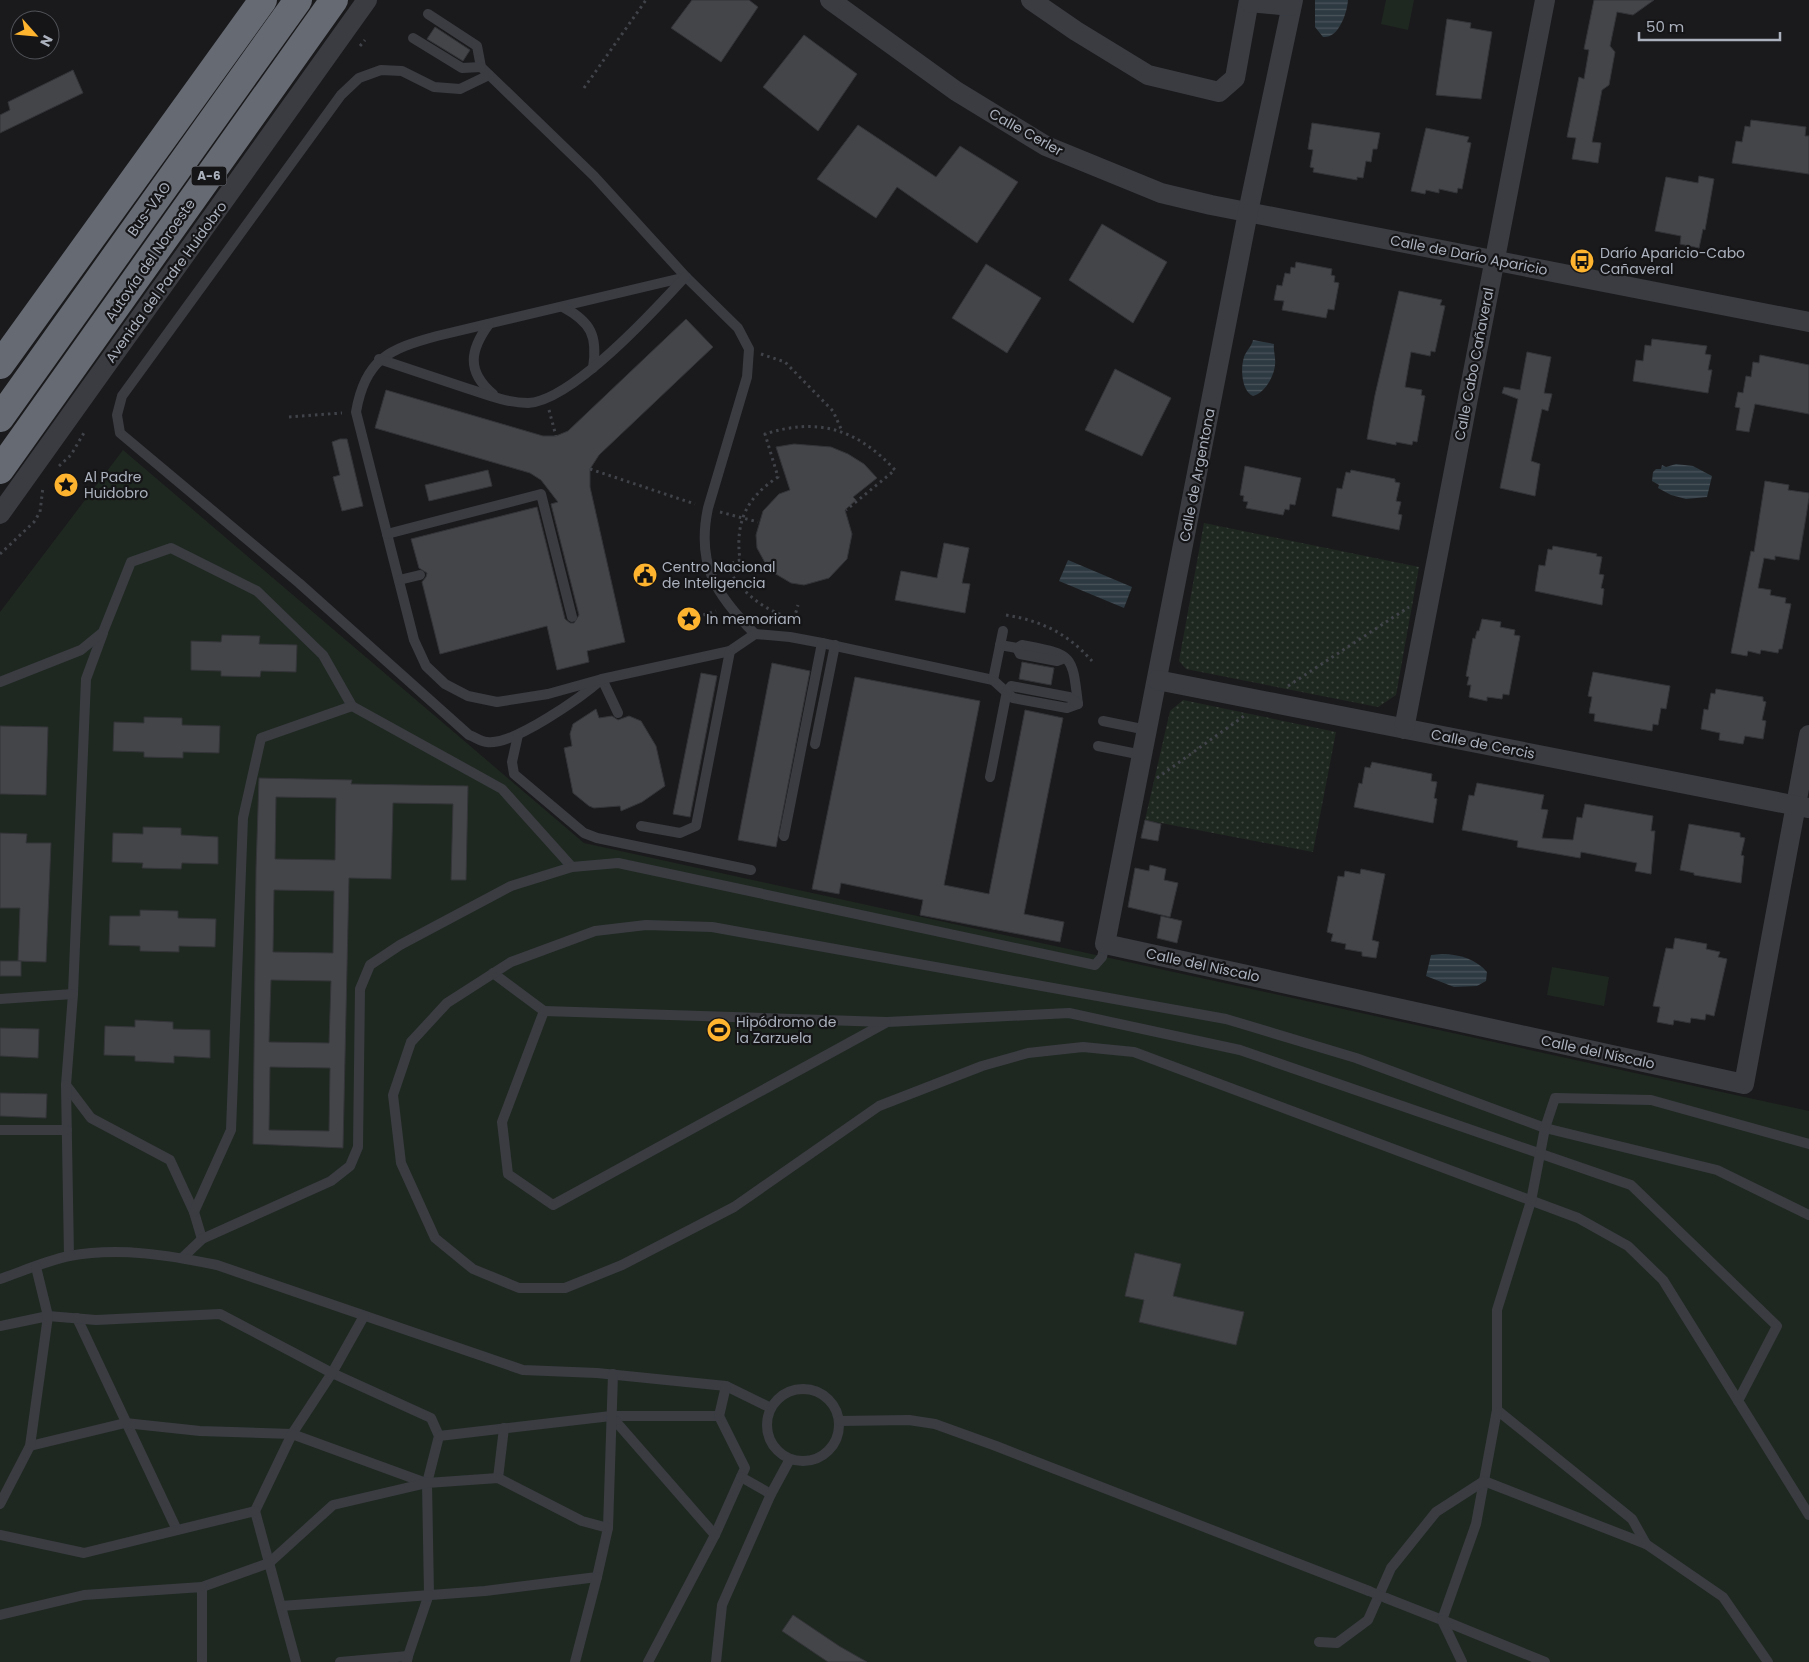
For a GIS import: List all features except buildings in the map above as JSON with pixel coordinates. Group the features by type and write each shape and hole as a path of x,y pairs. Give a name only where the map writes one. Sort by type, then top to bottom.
{"highway":[{"path":"122,197 244,0"},
{"path":"0,365 263,0"},
{"name":"Bus-VAO","path":"0,418 298,0"},
{"name":"Autovía del Noroeste","path":"0,470 334,0"}],"street":[{"name":"Avenida del Padre Huidobro","path":"0,514 367,0"},
{"name":"Calle Cerler","path":"830,0 956,91 1046,146 1161,193 1248,212"},
{"name":"Calle de Argentona","path":"1031,0 1076,32 1148,75 1218,92 1234,78 1249,1 1292,3 1248,212 1105,944"},
{"name":"Calle Cabo Cañaveral","path":"1404,729 1545,0"},
{"name":"Calle de Darío Aparicio","path":"1248,212 1809,322"},
{"name":"Calle de Cercis","path":"1157,680 1802,807"},
{"name":"Calle del Níscalo","path":"1105,944 1744,1084 1802,807 1809,734"}],"lane":[{"path":"428,14 477,46 481,67 594,176 686,276 738,328 749,349 747,377 708,508 704,528 708,568 716,589 728,608 754,634"},
{"path":"413,38 462,68 481,67"},
{"path":"489,75 460,89 434,87 402,71 381,70 359,78 341,95 122,396 118,415 120,433 299,583 469,735 488,743 518,735 588,692 602,679"},
{"path":"686,276 405,345 379,359 359,392 356,412 414,640 426,666 445,684 468,696 497,702 548,694 602,679 730,651 754,634 822,642 993,680 1013,698 1067,708 1078,704 1074,667 1065,658 1058,661 1020,654 1017,648 1000,645"},
{"path":"379,359 498,398 527,403 547,400 574,384 593,368 686,276"},
{"path":"563,307 580,316 591,331 596,349 593,368"},
{"path":"489,324 476,342 474,363 481,384 498,398"},
{"path":"387,534 541,494 572,616"},
{"path":"69,1256 66,1084 74,994 86,679 131,562 171,548 257,591 323,655 352,706 502,789 572,867"},
{"path":"399,580 420,575"},
{"path":"993,680 1003,631"},
{"path":"0,682 81,650 103,632"},
{"path":"784,836 822,642"},
{"path":"816,744 834,645"},
{"path":"641,826 680,833 696,826 730,651"},
{"path":"602,679 618,713"},
{"path":"990,777 1007,691"},
{"path":"194,1212 231,1130 243,818 260,738 352,706"},
{"path":"1103,721 1147,730"},
{"path":"518,735 512,762 514,774 584,833 597,838 751,870"},
{"path":"1098,746 1142,755"},
{"path":"182,1258 202,1239 330,1182 350,1166 358,1147 360,990 370,965 400,945 510,886 572,867 618,863 1095,965 1102,957 1105,944"},
{"path":"1809,1216 1717,1170 1545,1128 1356,1058 1226,1019 712,927 646,925 595,931 511,962 447,1003 411,1042 393,1095 401,1164 435,1238 473,1269 519,1288 565,1288 622,1264 734,1207 879,1106 1000,1061 1028,1053 1083,1047 1134,1052 1578,1218 1628,1246 1663,1280 1809,1514"},
{"path":"493,973 544,1011 887,1022 1069,1013 1240,1050 1540,1153 1632,1185 1777,1326 1738,1401"},
{"path":"0,999 74,994"},
{"path":"544,1011 502,1122 508,1174 553,1205 887,1022"},
{"path":"66,1084 91,1118 170,1160 194,1212 202,1239"},
{"path":"1462,1662 1442,1620 1476,1524 1497,1410 1497,1310 1531,1200 1545,1128 1555,1098 1651,1100 1809,1144"},
{"path":"0,1130 67,1130"},
{"path":"0,1279 69,1256 130,1251 182,1258 217,1265 523,1370 612,1374 726,1386 771,1408"},
{"path":"0,1504 30,1446 48,1316 36,1267"},
{"path":"0,1326 48,1316 96,1320 220,1314 332,1373 431,1418 439,1436 427,1483 429,1594 408,1659 340,1662"},
{"path":"296,1662 255,1511 292,1434 332,1373 364,1316"},
{"path":"77,1318 177,1530"},
{"path":"575,1662 608,1528 612,1374"},
{"path":"648,1662 715,1535 745,1468 719,1416 726,1386"},
{"path":"803,1389 816,1392 827,1398 835,1409 839,1421 835,1439 825,1454 814,1459 802,1461 790,1459 780,1452 770,1438 767,1420 771,1408 779,1398 790,1391 803,1389"},
{"path":"1497,1410 1632,1519 1646,1544"},
{"path":"439,1436 611,1416 719,1416"},
{"path":"611,1416 715,1535"},
{"path":"839,1421 909,1420 935,1424 1369,1591 1545,1662"},
{"path":"30,1446 125,1423 200,1431 292,1434 427,1483"},
{"path":"498,1478 504,1428"},
{"path":"716,1662 722,1605 770,1494 790,1459"},
{"path":"741,1477 770,1494"},
{"path":"0,1615 84,1594 202,1587 269,1563 333,1505 427,1483 498,1478 582,1521 608,1528"},
{"path":"1484,1481 1646,1544 1723,1597 1768,1662"},
{"path":"1319,1642 1337,1643 1368,1620 1391,1568 1430,1519 1436,1512 1484,1481"},
{"path":"0,1535 84,1553 255,1511"},
{"path":"281,1606 485,1591 597,1577"},
{"path":"202,1587 202,1662"}],"path":[{"path":"584,88 646,0"},
{"path":"749,349 785,362 833,411 842,432"},
{"path":"289,417 334,414"},
{"path":"551,417 556,436"},
{"path":"708,568 726,566 740,560 739,532 742,518 750,502 762,488 778,477 765,434 803,425 842,432 874,450 894,470 846,510"},
{"path":"590,469 708,508"},
{"path":"725,514 758,522"},
{"path":"726,566 747,594 761,606 794,619"},
{"path":"790,637 798,605"},
{"path":"691,619 728,608"},
{"path":"1006,615 1034,620 1076,643 1092,661"}],"shaded area":[{"path":"1315,0 1348,0 1341,24 1328,37 1323,37 1315,27"},
{"path":"1386,0 1414,0 1408,30 1381,24"},
{"path":"1253,340 1274,344 1275,362 1273,375 1268,384 1261,392 1253,396 1246,390 1244,385 1242,368 1244,357"},
{"name":"Hipódromo de la Zarzuela","path":"123,450 584,843 1809,1111 1809,1662 0,1662 0,612"},
{"path":"1676,464 1693,466 1712,476 1707,497 1686,499 1671,495 1658,488 1659,485 1652,481 1653,472 1656,469 1661,469 1662,465 1666,467"},
{"path":"1204,523 1419,567 1396,695 1378,707 1186,669 1179,661"},
{"path":"1068,560 1132,587 1124,608 1059,581"},
{"path":"1183,700 1336,732 1313,852 1145,820 1170,711"},
{"path":"1431,955 1455,955 1478,964 1487,972 1486,981 1477,986 1454,987 1426,976"},
{"path":"1552,967 1609,977 1604,1006 1547,995"}],"place":[{"name":"Darío Aparicio-Cabo Cañaveral","path":"1582,261"},
{"name":"Al Padre Huidobro","path":"66,485"},
{"name":"Centro Nacional de Inteligencia","path":"645,575"},
{"name":"In memoriam","path":"689,619"},
{"name":"Hipódromo de la Zarzuela","path":"719,1030"}]}
